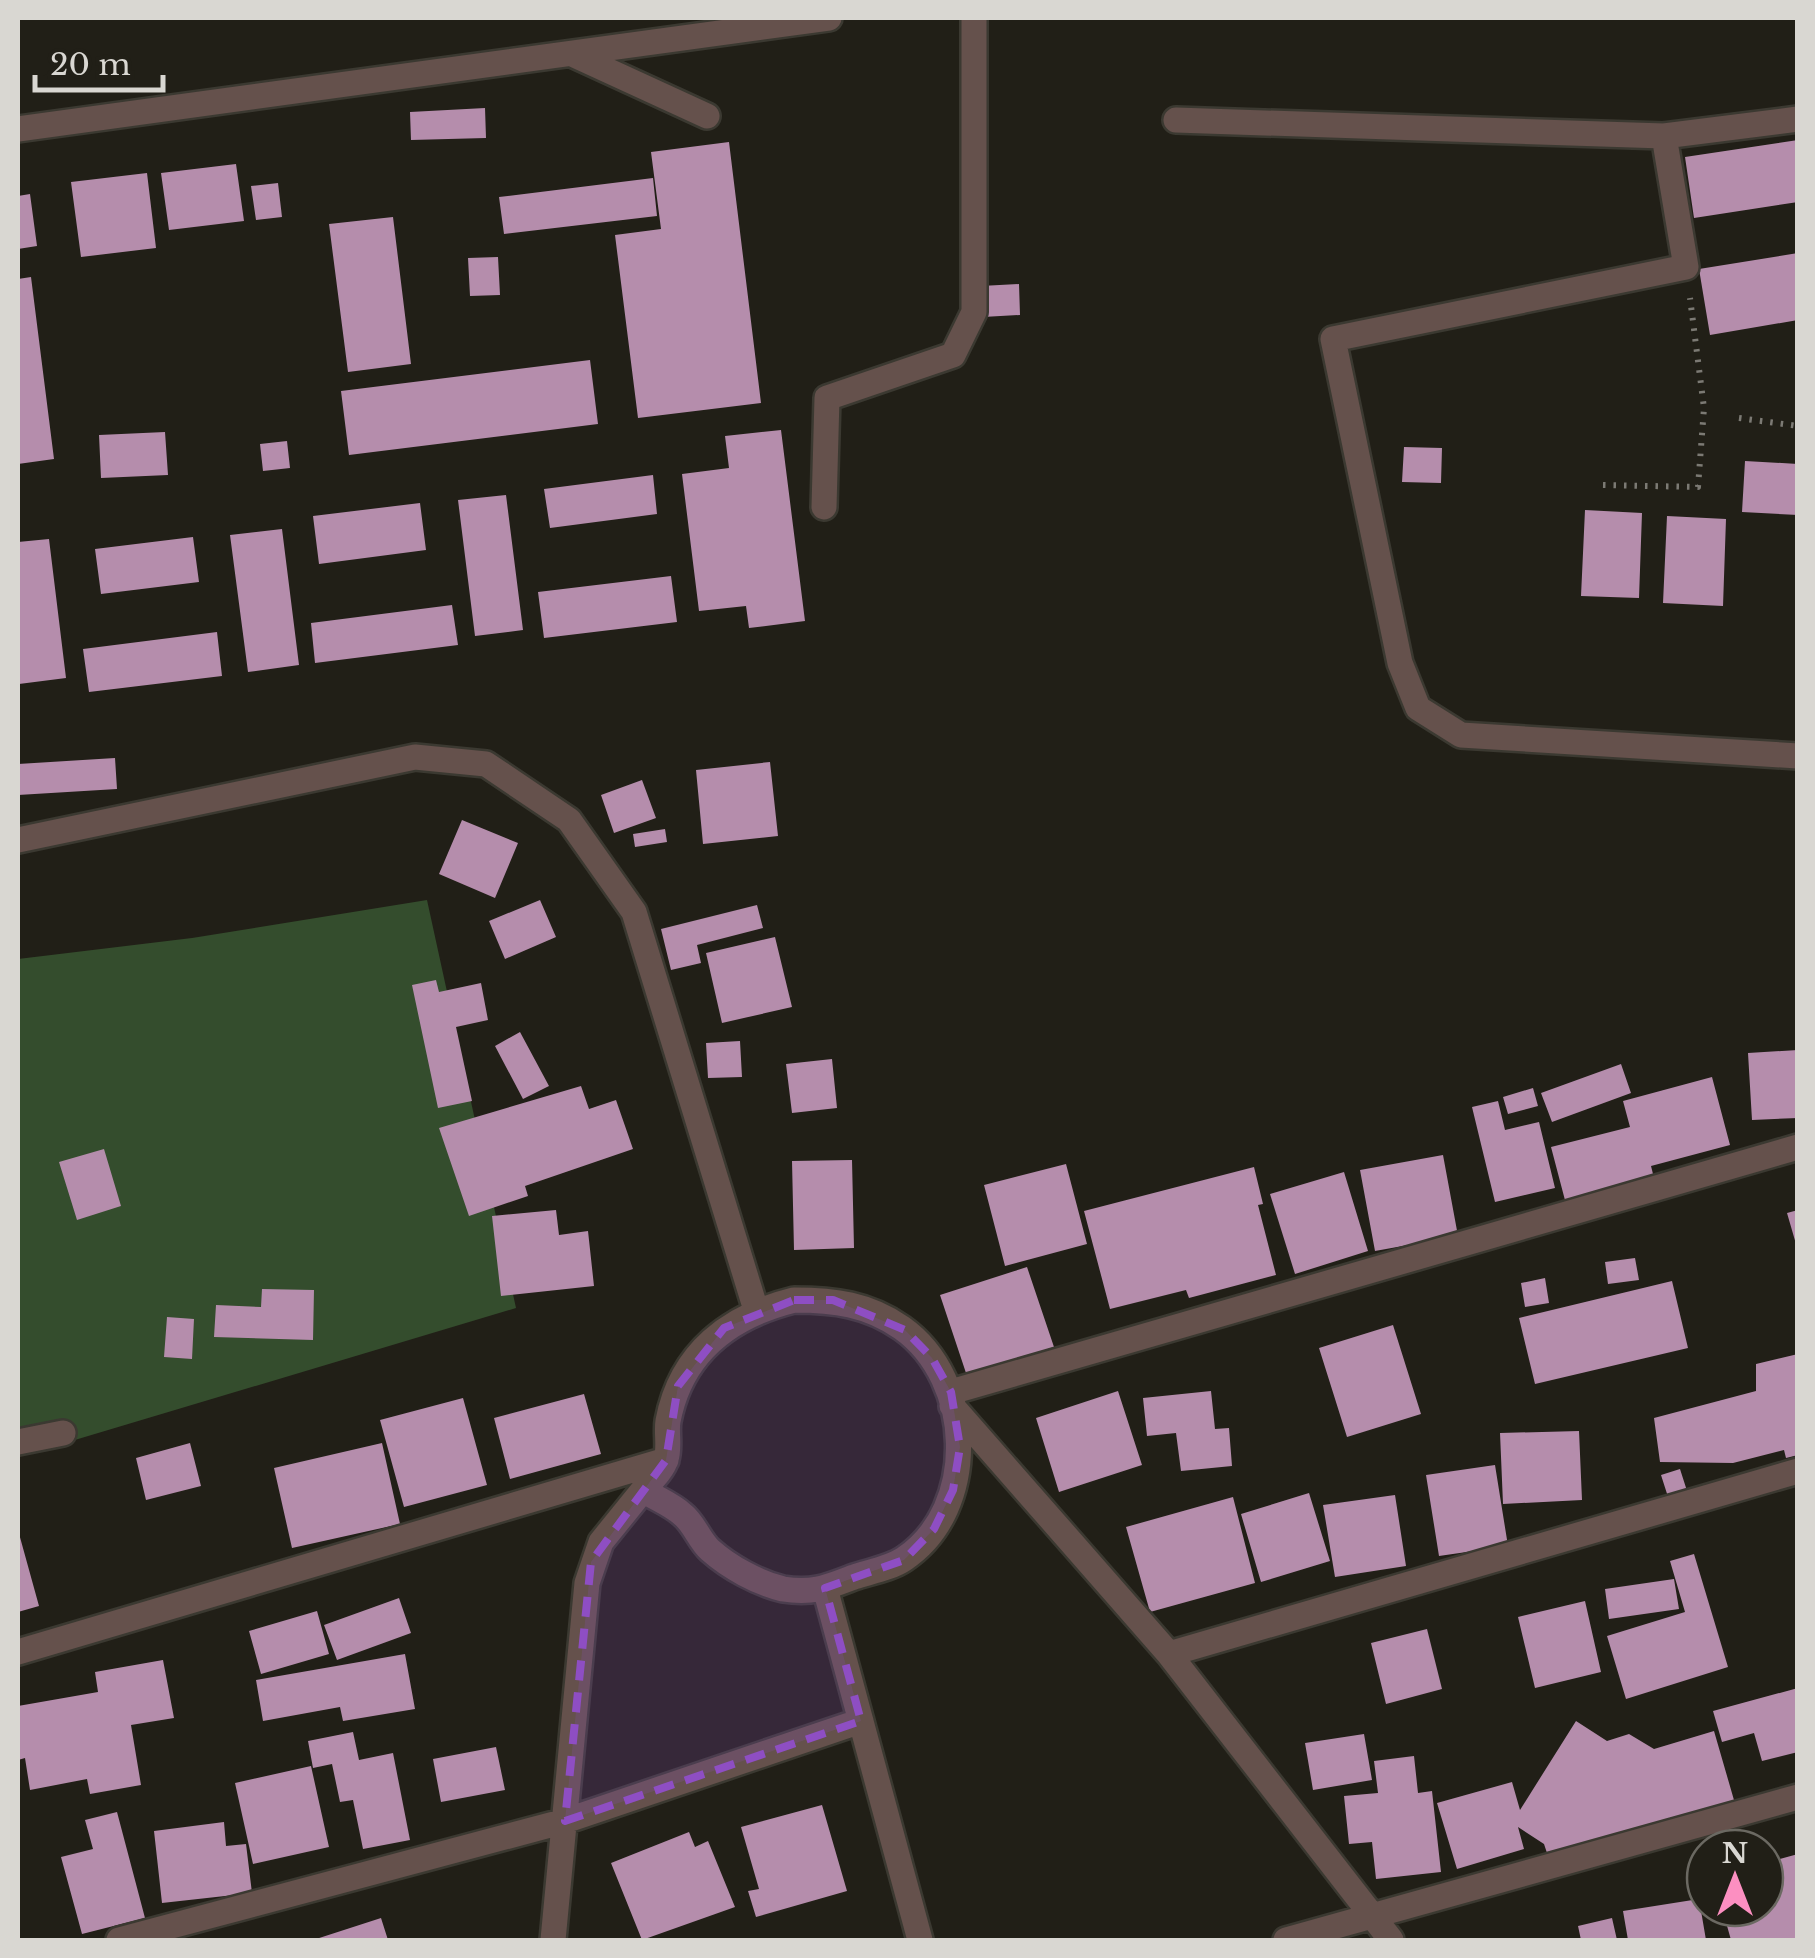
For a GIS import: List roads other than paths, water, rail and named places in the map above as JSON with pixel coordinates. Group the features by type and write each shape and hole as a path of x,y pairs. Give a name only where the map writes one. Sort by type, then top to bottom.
{"street":[{"path":"18,129 829,18"},
{"path":"824,507 827,398 953,355 974,312 974,18"},
{"path":"572,54 708,116"},
{"path":"1176,120 1664,136 1798,118"},
{"path":"1664,136 1686,267 1333,339 1400,663 1418,708 1461,735 1798,756"},
{"path":"18,840 415,757 486,764 569,820 634,912 756,1310"},
{"path":"951,1399 1798,1147"},
{"path":"554,1940 592,1562 610,1527 666,1460 672,1404 697,1354 724,1328 756,1310 794,1300 833,1300 871,1310 905,1330 932,1358 951,1399 960,1447 954,1490 934,1529 904,1560 825,1588 782,1588 743,1574 709,1548 684,1514 643,1490"},
{"path":"951,1399 1169,1654 1391,1940"},
{"path":"18,1442 63,1433"},
{"path":"18,1652 666,1460"},
{"path":"1169,1654 1798,1471"},
{"path":"825,1588 920,1940"},
{"path":"118,1940 564,1821 861,1722"},
{"path":"1292,1940 1798,1797"}]}
